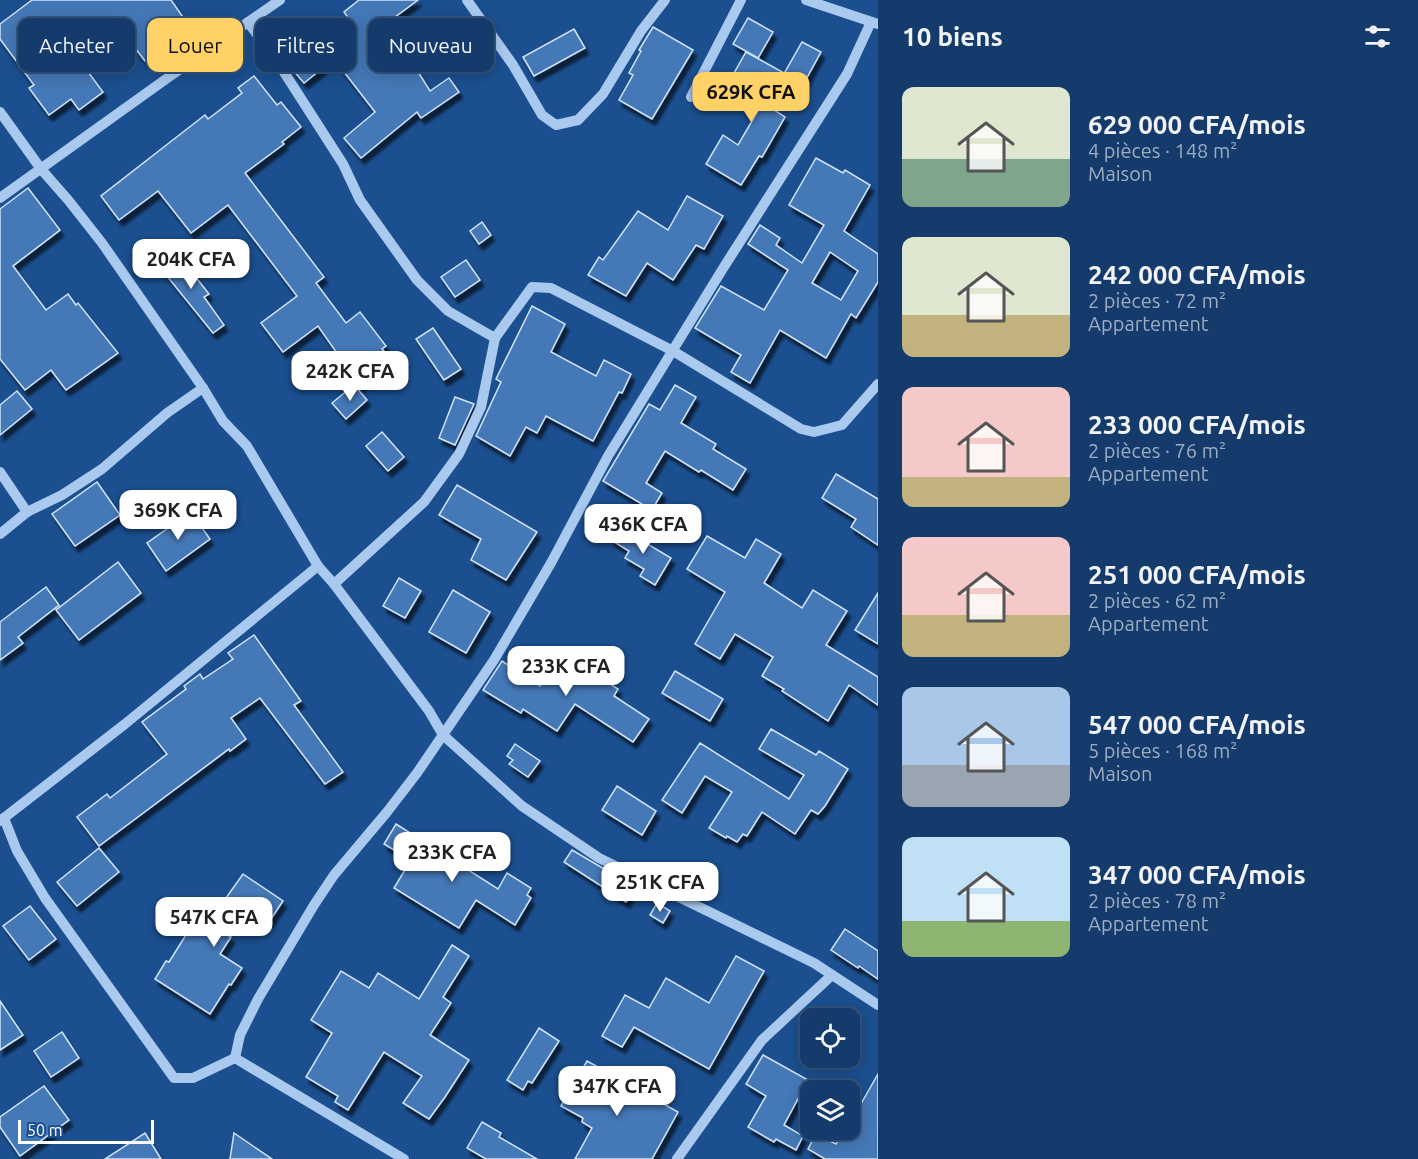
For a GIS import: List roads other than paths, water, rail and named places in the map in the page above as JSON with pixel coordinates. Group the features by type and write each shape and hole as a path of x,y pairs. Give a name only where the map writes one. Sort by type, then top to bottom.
{"street":[{"path":"0,198 280,0"},
{"path":"467,0 513,65 542,115 556,125 578,120 603,94 641,31 665,0"},
{"path":"691,97 741,0"},
{"path":"236,1058 240,1035 258,999 314,906 334,875 387,812 494,660 608,456 722,270 847,74 875,23 806,0"},
{"path":"248,22 282,69 344,164 360,200 417,280 448,311 495,338"},
{"path":"0,112 41,169 102,243 203,388 223,421 247,446 318,566 429,711 443,735 522,806 599,858 814,963 878,1005"},
{"path":"334,584 424,502 459,454 481,407 495,338 532,287 551,288 673,351 801,429 814,432 842,425 878,384"},
{"path":"0,534 27,512 95,475 167,413 203,388"},
{"path":"0,472 27,512"},
{"path":"236,1058 193,1078 174,1078 45,898 16,851 2,820 125,724 318,566"},
{"path":"677,1159 762,1040 832,975"},
{"path":"236,1058 405,1159"}]}
